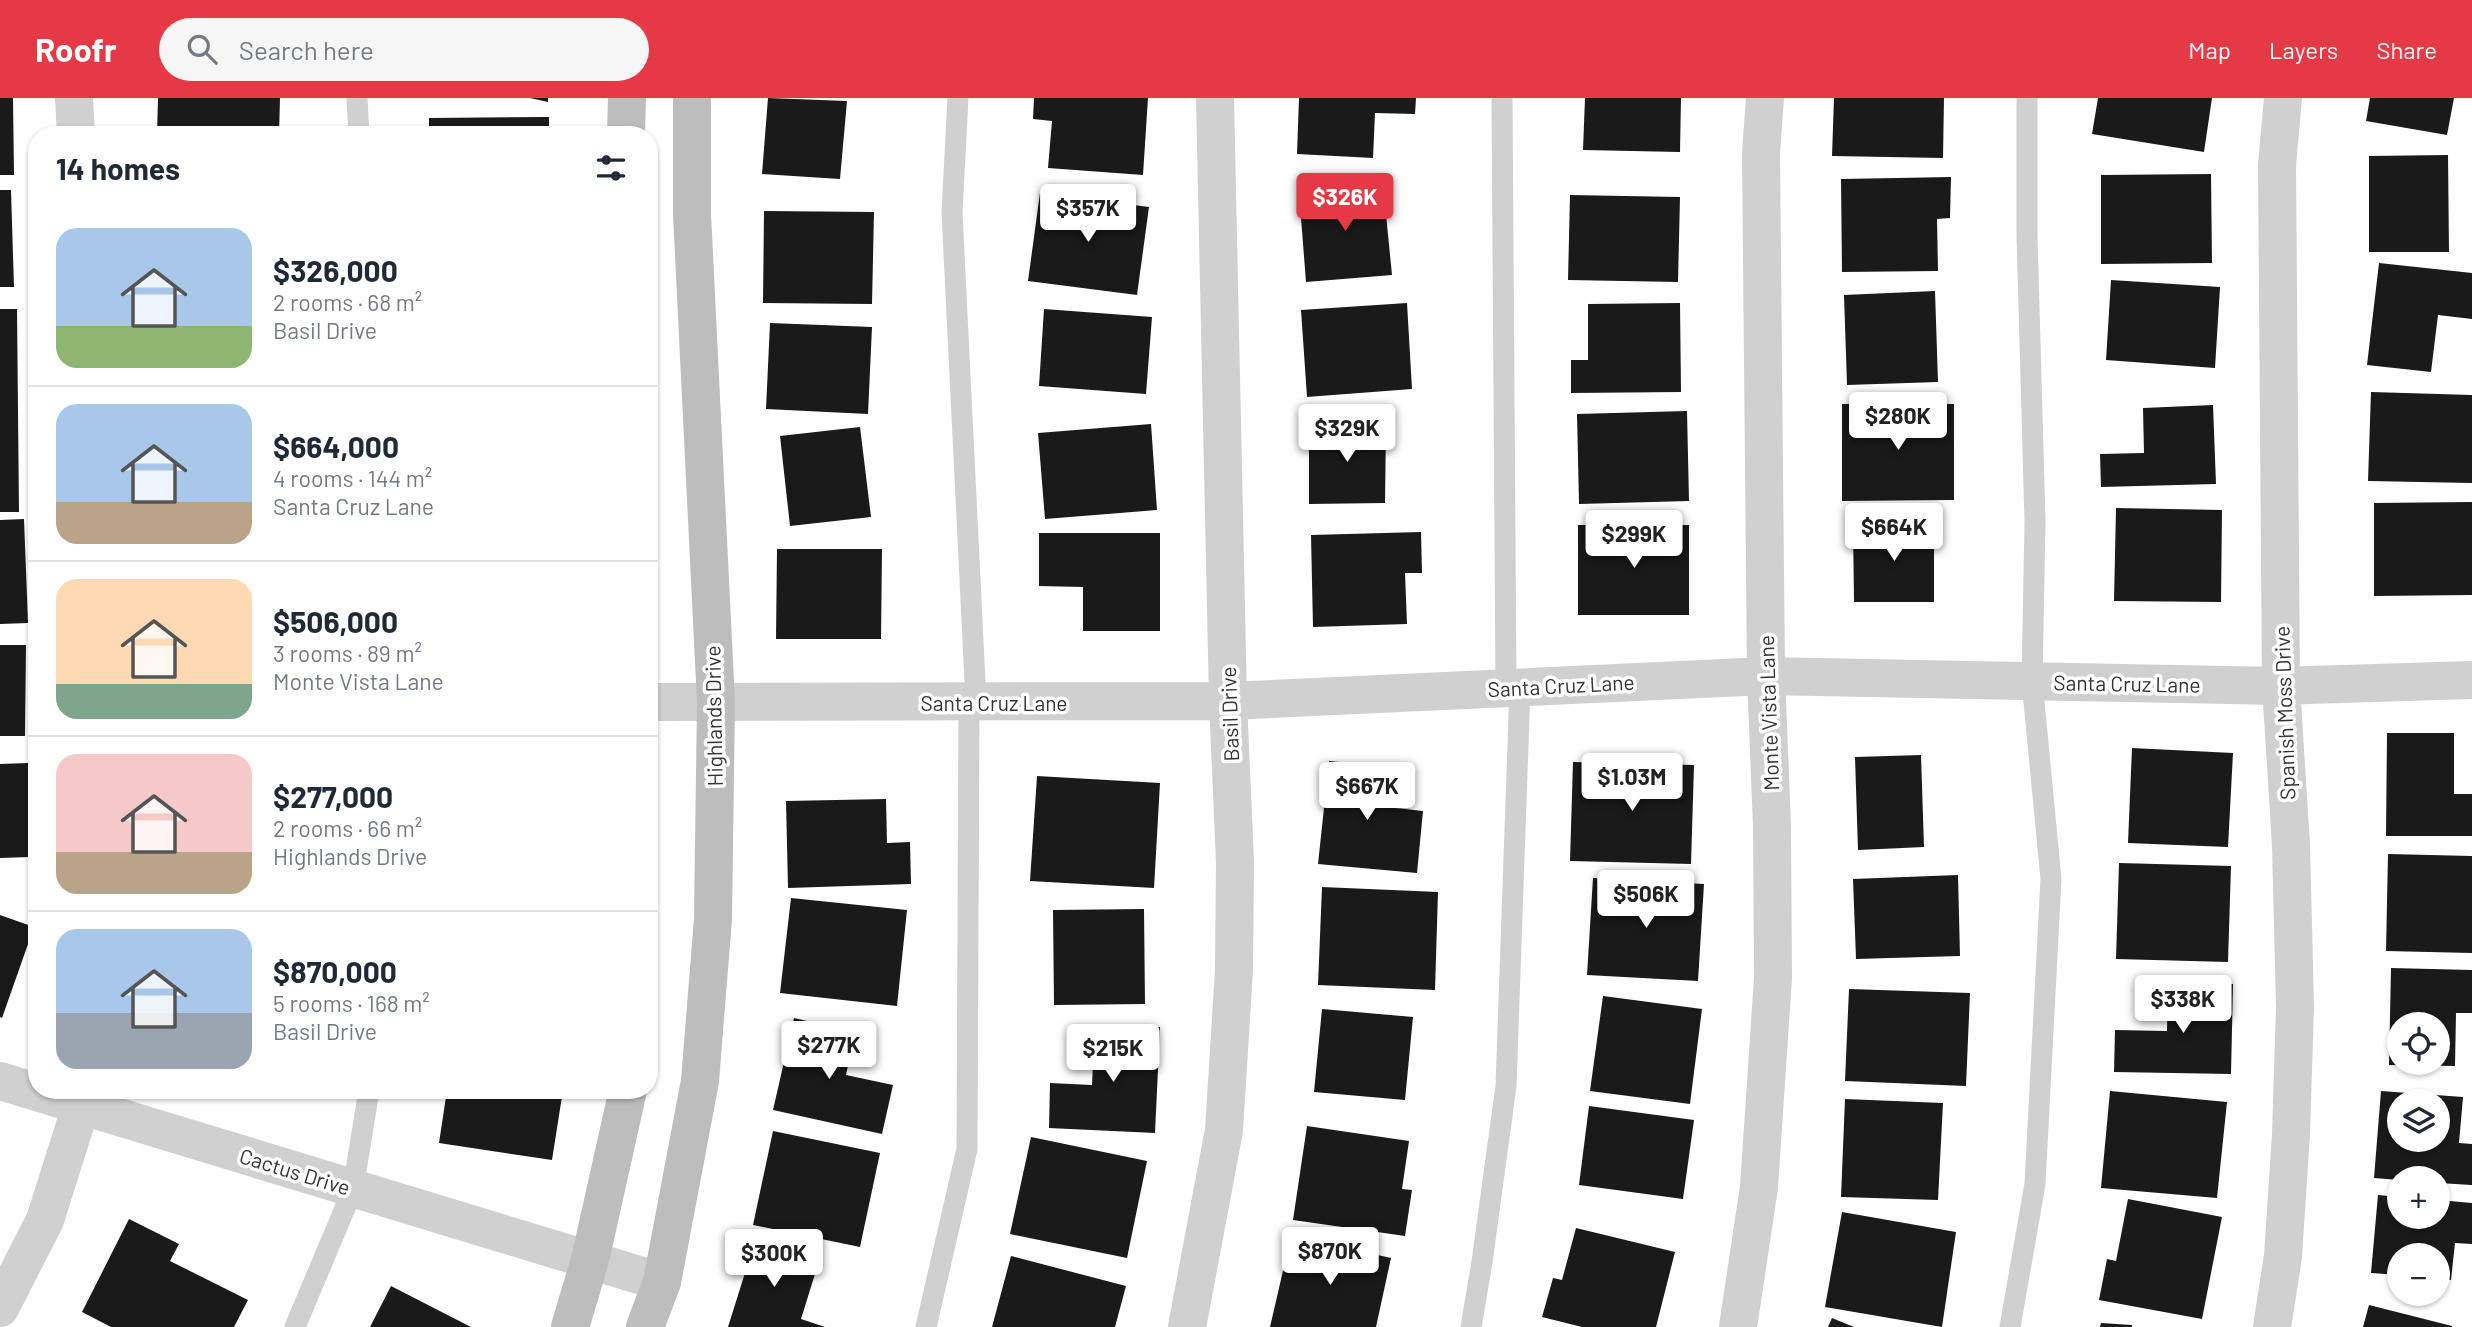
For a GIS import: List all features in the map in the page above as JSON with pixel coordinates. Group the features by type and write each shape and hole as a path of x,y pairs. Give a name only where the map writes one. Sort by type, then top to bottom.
{"street":[{"path":"75,98 76,126"},
{"path":"626,98 626,126"},
{"name":"Highlands Drive","path":"645,1327 662,1282 700,1081 713,919 716,702 692,214 692,98"},
{"name":"Basil Drive","path":"1187,1327 1225,1116 1234,970 1235,862 1228,701 1214,98"},
{"name":"Monte Vista Lane","path":"1738,1327 1759,1187 1773,978 1772,826 1766,676 1761,153 1765,98"},
{"name":"Spanish Moss Drive","path":"2272,1327 2283,1256 2291,1134 2295,1007 2291,845 2281,686 2277,165 2283,98"},
{"name":"Santa Cruz Lane","path":"658,702 1228,701 1766,676 2281,686 2472,680"},
{"name":"Cactus Drive","path":"0,1081 28,1087"},
{"path":"0,1308 45,1220 82,1099"},
{"name":"Cactus Drive","path":"85,1099 353,1189 662,1282"},
{"path":"570,1327 590,1260 626,1099"}],"lane":[{"path":"357,98 359,126"},
{"path":"926,1327 967,1149 972,702 952,212 958,98"},
{"path":"1471,1327 1506,1086 1513,688 1502,98"},
{"path":"2010,1327 2035,1184 2051,879 2032,681 2035,521 2027,236 2027,98"},
{"path":"295,1327 353,1189 368,1099"}],"building":[{"path":"0,98 13,98 14,175 0,175"},
{"path":"158,98 280,98 279,126 157,126"},
{"path":"530,98 548,98 548,102"},
{"path":"768,98 847,101 840,179 762,174"},
{"path":"1034,98 1148,98 1143,175 1048,168 1052,121 1033,119"},
{"path":"1299,98 1416,98 1415,114 1375,113 1373,158 1297,154"},
{"path":"1585,98 1681,98 1680,152 1583,150"},
{"path":"1834,98 1944,98 1943,158 1832,156"},
{"path":"2098,98 2212,98 2204,152 2092,134"},
{"path":"2370,98 2454,98 2447,135 2366,121"},
{"path":"549,117 549,126 429,126 429,118"},
{"path":"2448,155 2449,252 2369,252 2369,156"},
{"path":"2211,174 2212,263 2101,264 2101,175"},
{"path":"1951,177 1950,218 1937,219 1938,271 1842,272 1841,179"},
{"path":"1383,184 1392,275 1306,282 1299,192"},
{"path":"0,190 11,190 14,287 0,287"},
{"path":"1040,193 1149,207 1137,295 1028,281"},
{"path":"1570,195 1680,197 1678,282 1568,280"},
{"path":"764,211 874,212 872,304 763,303"},
{"path":"2379,263 2472,273 2472,319 2438,315 2431,372 2367,365"},
{"path":"2111,280 2220,287 2215,368 2106,360"},
{"path":"1935,291 1938,382 1847,385 1844,295"},
{"path":"1407,303 1412,389 1307,397 1301,310"},
{"path":"1680,303 1681,392 1571,393 1571,360 1588,360 1588,304"},
{"path":"0,309 17,309 19,512 0,512"},
{"path":"1044,309 1152,317 1146,394 1039,386"},
{"path":"770,323 872,327 868,414 766,409"},
{"path":"2371,392 2472,395 2472,483 2368,481"},
{"path":"1842,404 1954,404 1954,500 1842,501"},
{"path":"2213,405 2216,484 2101,487 2100,454 2144,453 2143,408"},
{"path":"1687,411 1689,501 1579,504 1577,414"},
{"path":"1151,424 1157,510 1045,519 1038,433"},
{"path":"1309,424 1386,425 1385,503 1309,504"},
{"path":"860,427 871,517 790,526 780,436"},
{"path":"2472,502 2472,595 2374,596 2374,503"},
{"path":"2116,508 2222,510 2221,602 2114,601"},
{"path":"24,519 28,623 0,624 0,520"},
{"path":"1934,523 1934,602 1854,602 1853,525"},
{"path":"1578,525 1689,525 1689,615 1578,615"},
{"path":"1421,532 1422,573 1405,573 1407,624 1313,627 1311,535"},
{"path":"1039,533 1160,533 1160,631 1083,631 1083,587 1039,586"},
{"path":"777,549 882,549 881,639 776,639"},
{"path":"0,645 26,645 25,736 0,736"},
{"path":"2387,733 2454,733 2454,794 2472,794 2472,836 2386,836"},
{"path":"2132,748 2233,753 2228,847 2128,843"},
{"path":"1921,755 1924,847 1858,850 1855,757"},
{"path":"1329,761 1390,767 1386,807 1423,811 1417,873 1318,864"},
{"path":"1573,762 1694,765 1691,864 1570,861"},
{"path":"28,763 28,857 0,858 0,764"},
{"path":"1037,776 1160,783 1154,888 1030,881"},
{"path":"886,799 887,843 910,842 911,884 788,888 786,801"},
{"path":"2388,854 2472,856 2472,953 2386,951"},
{"path":"2119,863 2231,866 2228,962 2116,959"},
{"path":"1958,875 1960,956 1856,959 1853,879"},
{"path":"1593,878 1704,884 1698,981 1587,975"},
{"path":"1322,887 1438,892 1435,990 1318,985"},
{"path":"791,898 907,910 897,1006 780,993"},
{"path":"1144,909 1145,1004 1054,1005 1053,910"},
{"path":"0,915 28,925 28,944 2,1018"},
{"path":"2391,968 2472,970 2472,1013 2456,1013 2455,1066 2450,1066 2450,1012 2390,1012"},
{"path":"2168,983 2233,984 2231,1074 2114,1072 2115,1030 2167,1031"},
{"path":"1849,989 1970,993 1966,1086 1845,1081"},
{"path":"1603,996 1702,1009 1690,1104 1590,1091"},
{"path":"1322,1009 1413,1017 1405,1100 1314,1092"},
{"path":"794,1018 855,1032 846,1075 893,1085 882,1134 773,1110"},
{"path":"1095,1024 1160,1027 1155,1133 1049,1128 1050,1083 1092,1085"},
{"path":"2110,1091 2227,1102 2217,1198 2101,1188"},
{"path":"2381,1091 2387,1091 2387,1152 2450,1152 2450,1096 2463,1097 2459,1143 2472,1144 2472,1185 2450,1184 2450,1166 2387,1166 2387,1179 2374,1178"},
{"path":"446,1099 562,1099 552,1160 439,1143"},
{"path":"1845,1099 1943,1103 1938,1200 1841,1197"},
{"path":"1589,1106 1694,1120 1683,1199 1579,1185"},
{"path":"1307,1126 1409,1141 1402,1189 1412,1190 1405,1236 1293,1220"},
{"path":"773,1131 880,1153 860,1247 753,1225"},
{"path":"1031,1137 1147,1161 1127,1258 1010,1234"},
{"path":"2378,1195 2387,1196 2387,1229 2450,1229 2450,1201 2472,1203 2472,1244 2455,1243 2451,1280 2450,1243 2387,1243 2387,1274 2371,1273"},
{"path":"2128,1199 2222,1217 2202,1319 2099,1300 2107,1259 2116,1261"},
{"path":"1842,1212 1956,1232 1942,1327 1825,1307"},
{"path":"129,1219 179,1244 170,1261 248,1300 234,1327 111,1327 82,1312"},
{"path":"1576,1228 1675,1252 1656,1327 1582,1327 1542,1317 1553,1278 1562,1280"},
{"path":"1291,1236 1391,1258 1376,1327 1270,1327"},
{"path":"755,1241 819,1261 801,1319 825,1327 728,1327"},
{"path":"1011,1256 1126,1286 1115,1327 992,1327"},
{"path":"391,1286 471,1327 370,1327"},
{"path":"2369,1305 2452,1326 2452,1327 2363,1327"},
{"path":"1832,1318 1854,1327 1828,1327"},
{"path":"2101,1323 2132,1325 2132,1327 2100,1327"}]}
